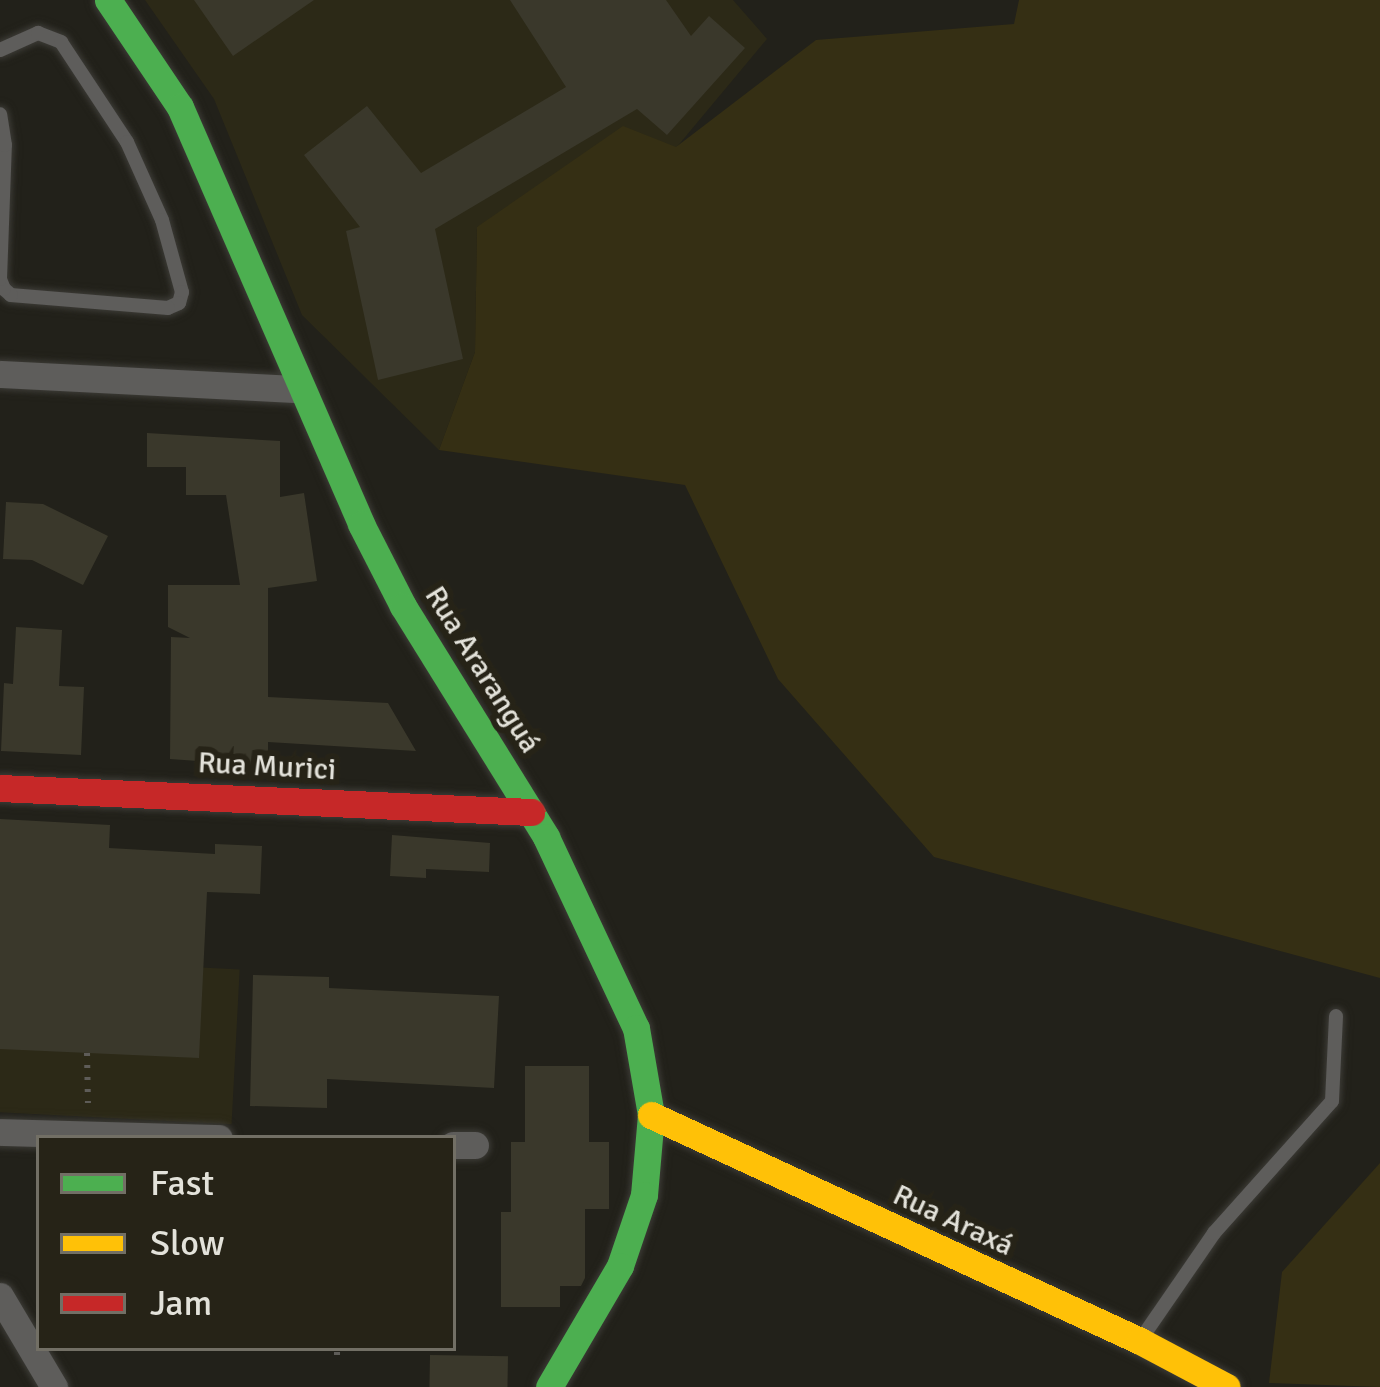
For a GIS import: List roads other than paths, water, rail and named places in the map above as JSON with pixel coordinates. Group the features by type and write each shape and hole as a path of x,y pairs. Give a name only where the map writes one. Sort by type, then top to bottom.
{"street":[{"name":"Rua Araranguá","path":"108,0 180,107 208,162 301,389 403,606 572,885 636,1028 651,1114 651,1154 632,1234 620,1266 549,1387"},
{"path":"0,374 301,389"},
{"name":"Rua Murici","path":"0,788 531,812"},
{"name":"Rua Araxá","path":"651,1114 1140,1341 1227,1387"},
{"path":"0,1132 121,1135"},
{"path":"0,1296 54,1387"}],"lane":[{"path":"0,50 38,33 61,42 127,142 162,220 182,292 179,303 168,308 11,295 4,289 0,279 5,145 0,113"},
{"path":"1140,1341 1214,1233 1332,1101 1336,1016"}]}
